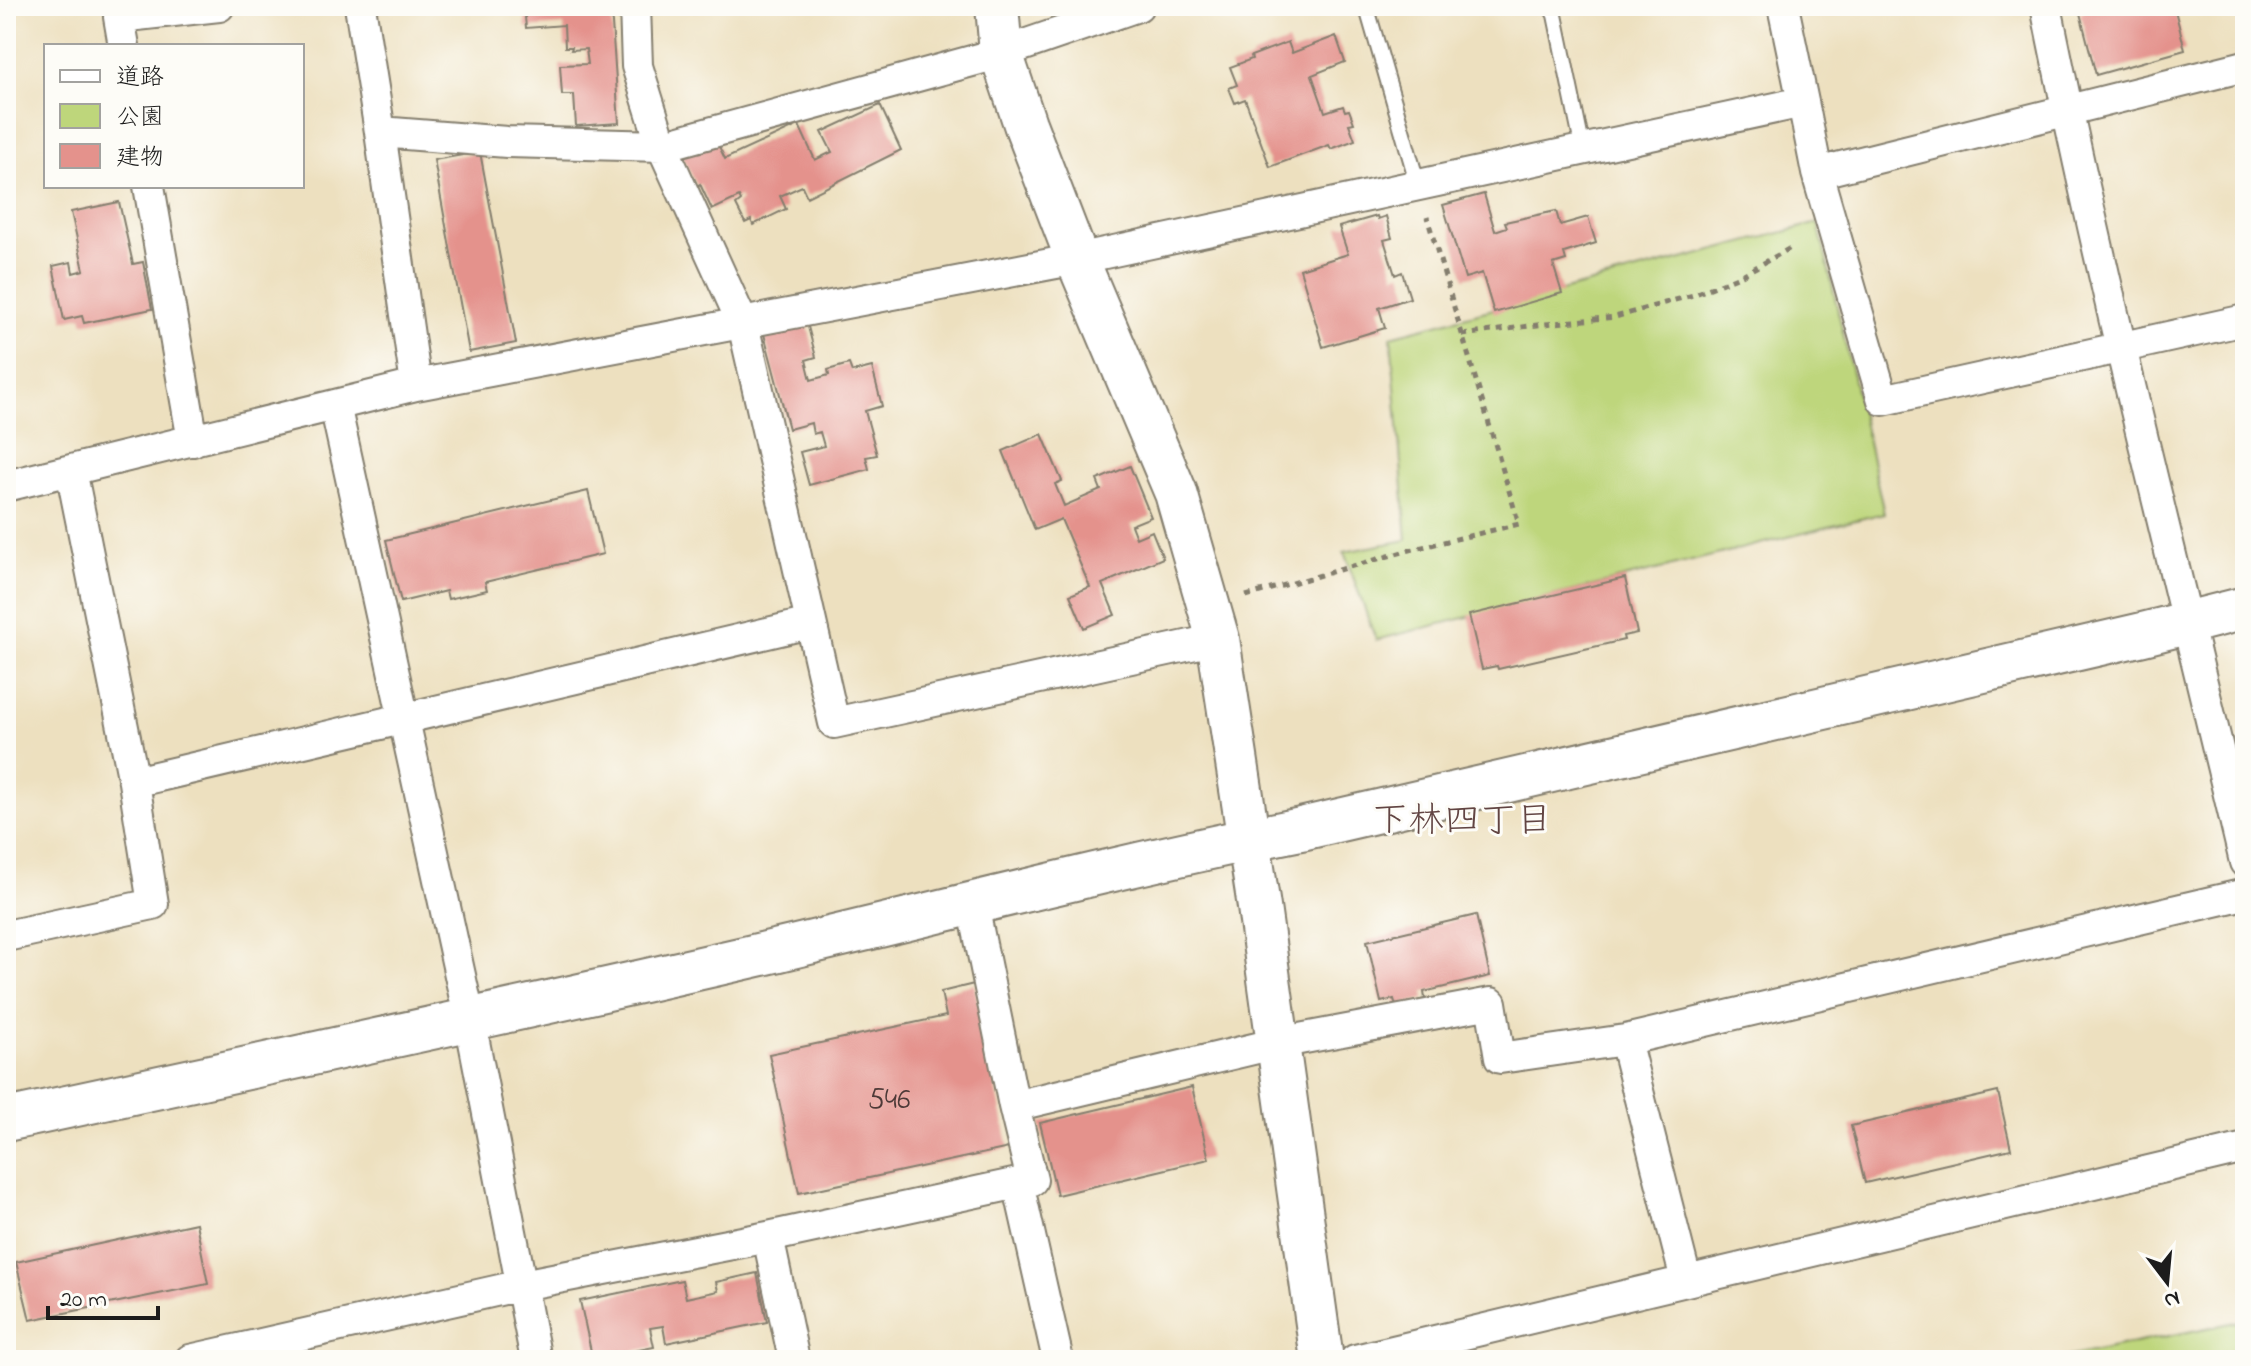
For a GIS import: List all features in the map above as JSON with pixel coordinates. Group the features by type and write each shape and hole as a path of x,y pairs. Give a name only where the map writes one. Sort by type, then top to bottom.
{"street":[{"path":"124,44 119,17 219,6"},
{"path":"360,6 416,385"},
{"path":"635,6 637,66 662,146 743,324 834,723 1214,623"},
{"path":"997,6 1001,53 1025,124 1077,259 1176,493 1214,623 1249,839 1322,1360"},
{"path":"380,132 507,142 662,146 1001,53 1138,6"},
{"path":"1783,6 1817,173 1883,400 2245,320"},
{"path":"2046,6 2066,109 2121,349 2245,862"},
{"path":"1817,173 2245,66"},
{"path":"6,486 416,385 1077,259 1803,102"},
{"path":"149,188 193,441"},
{"path":"335,405 470,1021 536,1360"},
{"path":"6,936 153,904 134,782 71,470"},
{"path":"6,1120 470,1021 1192,851 2113,642 2245,608"},
{"path":"134,782 810,623"},
{"path":"1014,1106 1278,1043 1491,1003 1500,1058 1625,1040 2245,894"},
{"path":"190,1360 273,1351 522,1285 768,1237 1032,1180 973,905"},
{"path":"1625,1040 1686,1280"},
{"path":"1355,1360 2245,1148"},
{"path":"1018,1183 1058,1360"},
{"path":"768,1237 794,1360"}],"lane":[{"path":"1363,6 1368,12 1418,185"},
{"path":"1550,6 1555,15 1583,150"}],"path":[{"path":"1214,623 1410,550 1519,524 1418,185"},
{"path":"1462,335 1615,317 1705,290 1742,275 1794,246"}],"green space":[{"path":"1818,223 1884,513 1376,640 1344,552 1407,540 1391,336"},
{"path":"2245,1320 2245,1360 2053,1360"}],"building":[{"path":"524,6 570,6 570,9 618,6 611,9 619,123 576,126 574,95 562,95 560,65 588,64 586,49 571,50 572,47 565,47 564,25 526,28"},
{"path":"2083,6 2174,6 2185,50 2096,75 2080,13 2084,12"},
{"path":"1336,36 1345,62 1312,75 1325,112 1343,106 1345,111 1349,110 1354,123 1349,124 1355,140 1331,149 1329,145 1270,167 1245,99 1235,103 1229,88 1237,85 1230,67 1288,42 1292,53"},
{"path":"880,105 901,150 807,197 802,186 780,196 786,209 753,225 751,220 745,223 736,205 741,201 739,197 712,210 682,156 716,140 725,159 799,125 815,160 832,152 822,132"},
{"path":"480,152 516,343 469,352 434,160"},
{"path":"1484,194 1495,231 1507,227 1505,222 1556,211 1560,225 1588,217 1596,243 1564,253 1566,260 1553,264 1562,293 1494,313 1482,273 1465,278 1443,205"},
{"path":"119,202 133,264 143,262 152,309 84,323 82,316 64,320 53,266 71,262 73,273 84,270 71,212"},
{"path":"1377,216 1378,219 1386,216 1392,238 1384,240 1395,275 1402,272 1410,298 1379,308 1385,328 1323,347 1300,269 1348,254 1339,227"},
{"path":"807,323 816,357 806,360 811,380 829,375 828,370 849,364 852,372 872,367 882,406 865,411 877,455 866,457 869,469 809,485 800,452 824,446 820,432 813,434 811,423 789,429 764,334"},
{"path":"1042,434 1062,481 1055,484 1064,506 1101,490 1097,480 1130,466 1151,517 1131,525 1136,538 1152,531 1163,558 1102,584 1115,615 1084,628 1070,595 1090,587 1061,519 1035,530 1003,451"},
{"path":"588,491 603,554 485,582 487,590 448,599 446,591 401,602 386,540"},
{"path":"1625,578 1637,633 1623,636 1624,640 1498,669 1497,666 1482,669 1469,615"},
{"path":"1476,915 1490,976 1424,992 1425,999 1396,1006 1394,999 1381,1002 1367,941"},
{"path":"974,984 1009,1148 799,1193 769,1054 946,1016 941,992"},
{"path":"1192,1087 1209,1159 1057,1195 1040,1123"},
{"path":"1998,1092 2011,1149 1865,1183 1851,1126"},
{"path":"196,1223 208,1284 30,1320 16,1262"},
{"path":"757,1273 767,1322 666,1343 663,1326 650,1328 654,1347 592,1356 580,1301 682,1280 686,1298 718,1291 716,1282"}],"district":[{"name":"下林四丁目","path":"1462,822"}]}
